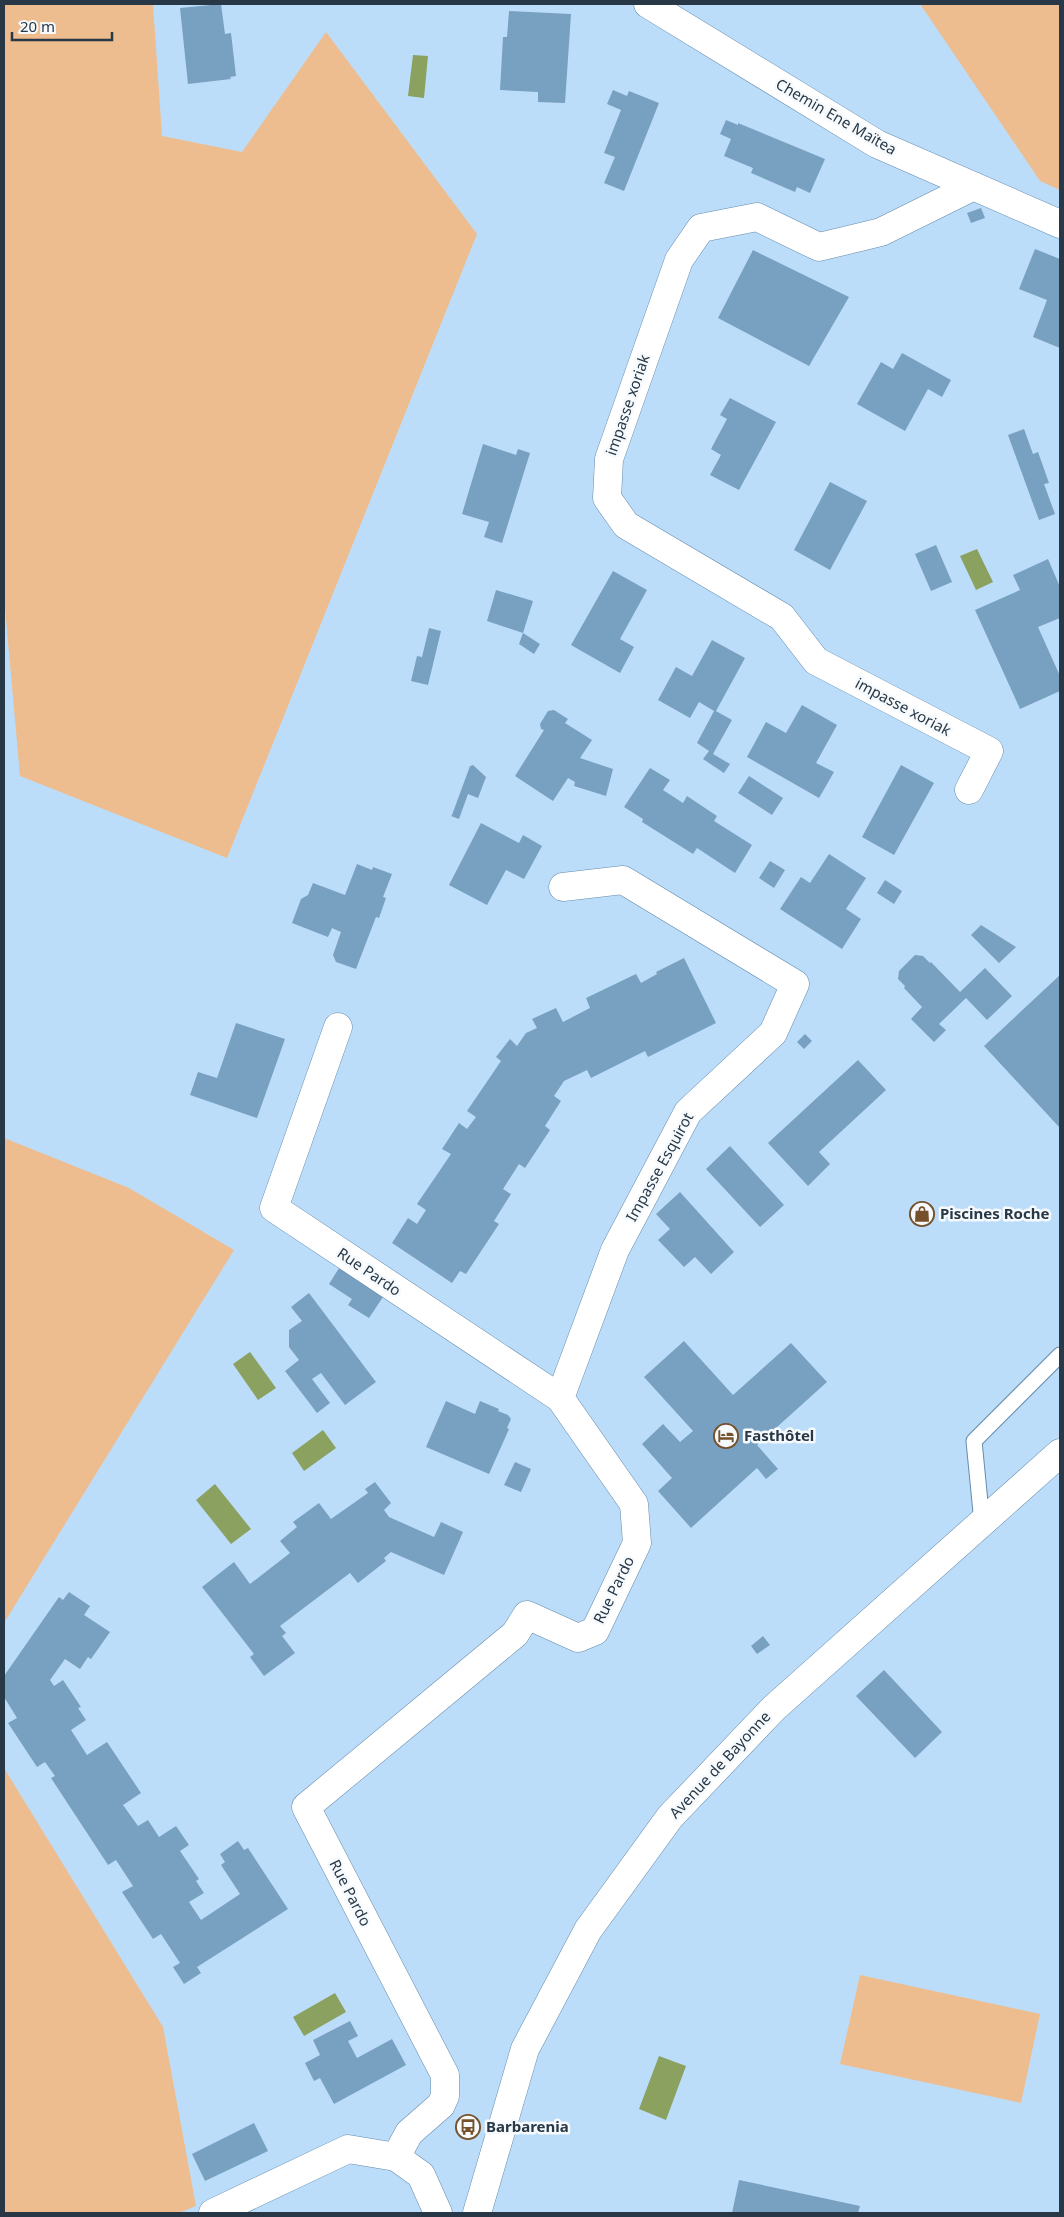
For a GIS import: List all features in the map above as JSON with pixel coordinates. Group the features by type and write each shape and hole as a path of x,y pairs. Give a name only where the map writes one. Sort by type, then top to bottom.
{"street":[{"name":"Chemin Ene Maïtea","path":"648,4 877,144 1060,224"},
{"name":"impasse xoriak","path":"969,790 989,751 816,661 782,617 626,526 607,498 609,459 679,260 701,228 757,217 819,247 881,232 974,186"},
{"name":"Impasse Esquirot","path":"560,1398 615,1250 688,1112 774,1033 795,984 623,880 563,887"},
{"name":"Rue Pardo","path":"338,1027 274,1208 560,1398 634,1504 638,1543 595,1631 578,1638 527,1615 515,1634 306,1807 444,2075 445,2096 441,2105 409,2133 396,2157"},
{"name":"Avenue de Bayonne","path":"494,2161 525,2049 588,1930 670,1817 774,1708 1060,1453"},
{"path":"213,2213 348,2149 396,2157 421,2175 438,2213"},
{"path":"477,2213 494,2161"},
{"path":"482,2213 494,2161"}],"lane":[{"path":"982,1523 974,1441 1060,1355"}],"shaded area":[{"path":"4,4 153,4 162,136 242,152 326,32 477,234 227,858 20,776 4,597"},
{"path":"920,4 1060,4 1060,190 1040,181"},
{"path":"413,55 428,56 424,98 408,96"},
{"path":"977,549 993,582 976,590 960,556"},
{"path":"4,1138 129,1188 234,1250 4,1623"},
{"path":"250,1352 276,1388 258,1400 233,1364"},
{"path":"323,1430 336,1448 304,1471 292,1453"},
{"path":"215,1484 251,1529 231,1544 196,1500"},
{"path":"4,1768 163,2027 196,2206 179,2213 4,2213"},
{"path":"860,1975 1040,2014 1021,2103 840,2064"},
{"path":"335,1993 346,2012 304,2036 293,2017"},
{"path":"659,2056 686,2066 666,2120 639,2109"}],"building":[{"path":"221,4 225,34 231,33 236,76 230,77 231,79 188,84 180,8"},
{"path":"509,11 571,14 565,103 538,102 538,92 500,90 503,37 507,37"},
{"path":"613,90 627,96 629,91 659,103 624,191 604,183 615,157 604,153 621,110 607,104"},
{"path":"726,120 738,125 738,123 825,159 810,193 797,187 795,192 751,173 753,168 724,156 731,139 720,134"},
{"path":"981,208 985,218 971,223 967,213"},
{"path":"1035,249 1060,259 1060,348 1033,337 1047,300 1019,289"},
{"path":"753,250 849,297 809,366 718,318"},
{"path":"902,353 951,380 942,397 928,389 905,431 857,404 881,362 893,369"},
{"path":"730,398 776,422 739,490 710,475 721,455 711,449 727,419 720,415"},
{"path":"1024,429 1033,454 1038,452 1049,483 1044,484 1055,514 1039,520 1008,435"},
{"path":"483,444 516,455 518,449 530,453 502,543 484,537 489,522 462,514"},
{"path":"830,482 867,501 830,570 794,550"},
{"path":"936,545 952,582 931,591 915,554"},
{"path":"1048,559 1060,587 1060,618 1038,627 1060,676 1060,691 1020,709 975,610 1020,590 1013,575"},
{"path":"613,571 647,590 620,639 634,647 620,673 571,645"},
{"path":"496,590 533,601 523,633 487,621"},
{"path":"429,628 441,631 428,685 411,681 417,656 422,657"},
{"path":"523,633 540,644 534,654 519,644"},
{"path":"712,640 745,658 716,711 732,720 713,754 730,764 724,773 703,759 709,751 697,743 714,711 699,702 690,718 658,700 676,667 692,676"},
{"path":"802,705 837,725 816,763 834,772 819,798 747,757 766,722 786,733"},
{"path":"554,710 568,719 565,723 592,740 580,758 613,769 606,796 574,786 575,782 568,778 553,801 515,776 544,730 541,729 540,724 548,711"},
{"path":"473,765 486,777 478,798 468,794 459,819 451,816 470,766"},
{"path":"901,765 934,783 894,855 862,837"},
{"path":"650,768 670,780 663,790 683,803 687,796 717,816 714,821 752,845 735,873 697,848 693,854 642,822 643,819 624,807"},
{"path":"749,776 783,798 772,815 738,793"},
{"path":"481,823 519,843 523,835 542,846 524,879 506,870 487,905 449,885"},
{"path":"829,854 866,878 846,909 861,919 842,949 780,909 801,877 810,883"},
{"path":"770,861 785,870 774,888 759,878"},
{"path":"357,864 372,870 373,867 392,874 383,897 386,898 379,918 376,917 356,969 336,962 333,955 341,932 332,928 328,937 292,923 301,899 308,895 313,883 345,895"},
{"path":"885,880 902,891 894,904 877,893"},
{"path":"981,925 1016,947 999,963 971,935"},
{"path":"915,955 923,956 931,962 960,992 985,968 1012,996 987,1020 966,998 939,1024 946,1030 934,1042 911,1019 922,1007 898,979 899,971"},
{"path":"684,958 716,1023 648,1057 645,1051 591,1078 587,1070 564,1081 554,1096 561,1101 545,1126 550,1130 525,1168 519,1164 503,1189 511,1194 494,1221 499,1224 466,1274 460,1271 452,1283 392,1243 408,1218 417,1224 426,1210 417,1204 451,1154 442,1149 459,1123 467,1129 476,1117 467,1111 501,1061 496,1057 510,1039 517,1046 526,1033 537,1028 532,1019 556,1008 563,1022 590,1008 586,998 636,974 641,983 657,974 656,972"},
{"path":"1060,975 1060,1128 984,1046"},
{"path":"236,1023 285,1039 257,1118 190,1095 198,1072 217,1078"},
{"path":"805,1034 812,1041 804,1049 797,1042"},
{"path":"858,1060 886,1090 819,1152 830,1164 808,1186 768,1143"},
{"path":"730,1146 784,1205 760,1227 706,1169"},
{"path":"680,1192 734,1252 711,1274 695,1257 684,1267 658,1240 670,1229 656,1214"},
{"path":"341,1265 385,1294 369,1318 348,1305 352,1299 329,1284"},
{"path":"309,1293 376,1382 345,1405 321,1373 312,1379 330,1403 317,1413 285,1371 299,1360 289,1347 289,1330 302,1321 291,1307"},
{"name":"Fasthôtel","path":"684,1341 733,1395 791,1343 827,1382 757,1445 778,1469 766,1479 757,1468 691,1528 658,1491 672,1478 642,1444 663,1424 680,1442 693,1431 644,1377"},
{"path":"446,1401 475,1414 480,1401 499,1409 498,1411 508,1415 511,1419 507,1428 509,1429 489,1474 426,1447"},
{"path":"515,1462 531,1469 521,1492 504,1485"},
{"path":"375,1482 391,1503 384,1510 389,1517 434,1537 441,1522 463,1532 444,1575 391,1552 384,1558 386,1561 358,1583 350,1573 280,1626 286,1633 282,1636 295,1653 264,1676 250,1657 254,1654 202,1587 234,1562 250,1584 290,1553 280,1541 297,1527 293,1522 319,1503 331,1519 368,1493 365,1489"},
{"path":"69,1592 90,1606 84,1615 110,1632 91,1659 88,1657 80,1669 65,1659 50,1680 54,1686 63,1680 81,1707 78,1708 86,1720 71,1730 87,1755 107,1742 141,1793 123,1805 138,1826 148,1820 159,1837 176,1826 189,1845 180,1851 199,1879 196,1881 204,1893 189,1902 201,1920 240,1894 221,1865 225,1862 220,1854 238,1841 244,1850 248,1848 288,1909 197,1967 201,1973 184,1984 173,1967 180,1963 161,1934 153,1939 122,1892 133,1886 116,1860 108,1865 51,1778 55,1776 45,1762 37,1767 8,1723 17,1718 4,1697 4,1676 59,1597 63,1600"},
{"path":"763,1636 770,1645 757,1654 751,1646"},
{"path":"884,1670 942,1732 915,1758 856,1696"},
{"path":"350,2021 358,2036 348,2041 357,2058 392,2039 406,2065 334,2104 320,2078 314,2081 305,2063 320,2055 313,2040"},
{"path":"254,2123 268,2151 205,2181 192,2154"},
{"path":"739,2180 860,2206 858,2213 732,2213"}],"place":[{"name":"Piscines Roche","path":"922,1214"},
{"name":"Fasthôtel","path":"726,1436"},
{"name":"Barbarenia","path":"468,2127"}]}
